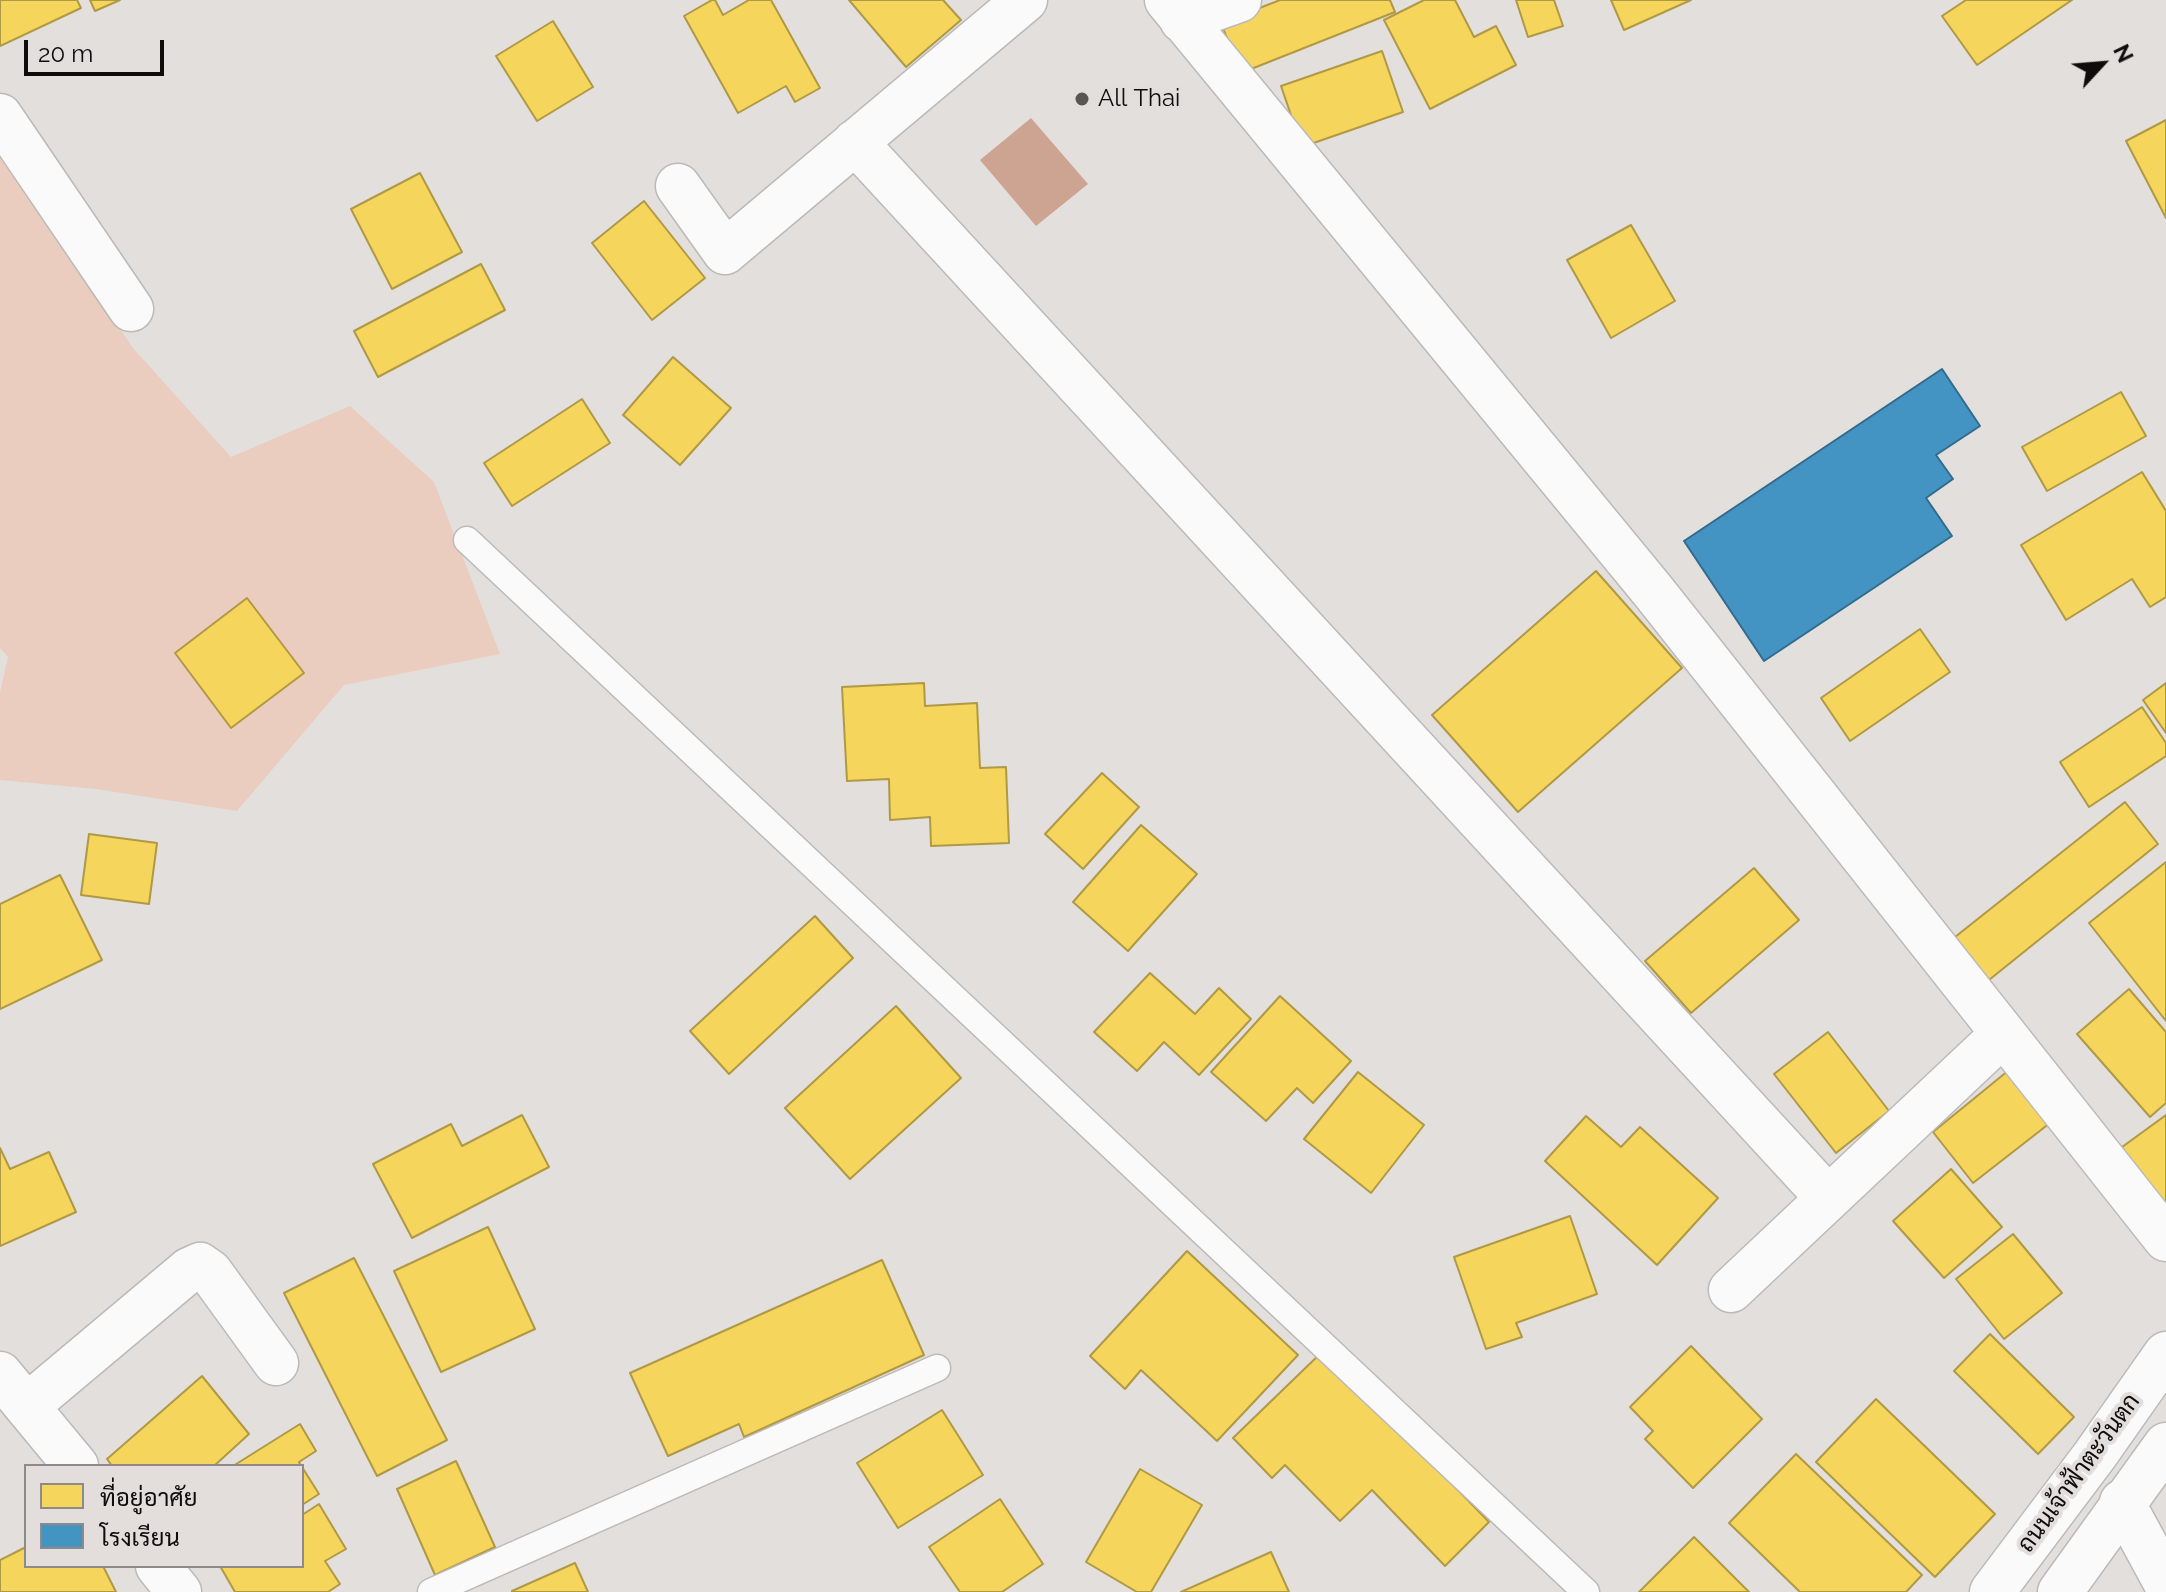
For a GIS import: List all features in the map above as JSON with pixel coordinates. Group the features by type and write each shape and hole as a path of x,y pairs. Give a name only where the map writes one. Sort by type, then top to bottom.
{"street":[{"path":"1174,10 1239,0"},
{"path":"678,186 725,252 855,142 1005,6"},
{"path":"1174,10 1653,591 2166,1239"},
{"path":"0,116 131,309"},
{"path":"855,142 1828,1198"},
{"path":"1731,1290 2003,1034"},
{"path":"74,1464 14,1390 189,1270 200,1265 210,1272 276,1363"},
{"name":"ถนนเจ้าฟ้าตะวันตก","path":"1992,1592 2166,1354"},
{"path":"2060,1592 2166,1445"},
{"path":"2122,1502 2166,1583"},
{"path":"160,1568 179,1592"}],"lane":[{"path":"467,540 1586,1592"},
{"path":"431,1592 937,1368"}],"shaded area":[{"path":"1031,118 1088,184 1036,226 980,160"},
{"path":"0,153 133,348 231,457 350,406 434,482 500,654 344,685 237,811 96,789 0,780 0,692 8,657 0,648"}],"building: ที่อยู่อาศัย":[{"path":"0,0 77,0 81,8 0,46"},
{"path":"90,0 120,0 95,11"},
{"path":"715,0 723,15 749,0 771,0 820,88 795,102 786,86 738,113 684,16"},
{"path":"849,0 943,0 961,20 906,67"},
{"path":"1280,0 1390,0 1395,12 1241,73 1221,23"},
{"path":"1424,0 1455,0 1474,37 1496,26 1516,65 1430,109 1384,20"},
{"path":"1516,0 1554,0 1563,26 1528,37"},
{"path":"1611,0 1691,0 1624,30"},
{"path":"1966,0 2072,0 1977,65 1942,16"},
{"path":"553,21 593,87 537,121 496,56"},
{"path":"1382,51 1403,112 1302,147 1281,86"},
{"path":"2166,120 2166,218 2126,141"},
{"path":"420,173 462,252 392,289 351,209"},
{"path":"644,201 705,278 652,320 592,243"},
{"path":"1631,225 1675,301 1611,338 1567,260"},
{"path":"481,264 505,310 378,377 354,331"},
{"path":"673,357 731,408 680,465 623,415"},
{"path":"2121,392 2146,436 2047,491 2022,447"},
{"path":"582,399 610,443 512,506 484,463"},
{"path":"2142,472 2166,511 2166,597 2150,607 2132,579 2066,620 2021,545"},
{"path":"1596,571 1682,668 1518,812 1432,715"},
{"path":"247,598 304,673 231,728 175,653"},
{"path":"1920,629 1950,672 1850,741 1821,698"},
{"path":"924,683 925,706 977,703 980,768 1006,767 1009,843 931,846 930,817 890,820 889,779 847,781 842,687"},
{"path":"2166,683 2166,733 2143,700"},
{"path":"2142,707 2166,743 2166,756 2089,807 2060,762"},
{"path":"1102,773 1139,807 1083,869 1045,834"},
{"path":"2125,802 2158,844 1984,984 1950,941"},
{"path":"1141,825 1197,874 1128,951 1073,902"},
{"path":"89,834 157,843 149,904 81,895"},
{"path":"2166,862 2166,1021 2089,923"},
{"path":"1754,868 1799,920 1691,1013 1645,961"},
{"path":"60,875 102,960 0,1009 0,904"},
{"path":"815,916 853,958 729,1074 690,1031"},
{"path":"1150,973 1195,1014 1219,988 1251,1019 1199,1075 1164,1042 1137,1071 1094,1032"},
{"path":"2129,989 2166,1032 2166,1103 2150,1117 2077,1034"},
{"path":"1280,996 1351,1061 1313,1103 1297,1088 1266,1121 1211,1072"},
{"path":"896,1006 961,1078 850,1179 785,1108"},
{"path":"1828,1032 1889,1111 1836,1153 1774,1074"},
{"path":"2009,1070 2050,1123 1973,1183 1933,1132"},
{"path":"1358,1072 1424,1125 1371,1193 1304,1139"},
{"path":"522,1115 549,1167 412,1238 373,1164 451,1124 462,1146"},
{"path":"2166,1115 2166,1205 2118,1150"},
{"path":"1586,1116 1621,1147 1640,1127 1718,1198 1657,1265 1545,1161"},
{"path":"0,1148 10,1169 49,1152 76,1212 0,1246"},
{"path":"1951,1169 2002,1227 1944,1278 1893,1221"},
{"path":"1570,1216 1597,1294 1516,1323 1522,1337 1486,1349 1454,1257"},
{"path":"488,1227 535,1329 441,1372 394,1271"},
{"path":"2013,1234 2062,1293 2004,1339 1956,1279"},
{"path":"1187,1251 1298,1355 1217,1441 1141,1370 1125,1389 1090,1356"},
{"path":"354,1258 447,1440 377,1476 284,1293"},
{"path":"882,1260 924,1355 744,1437 739,1424 668,1456 630,1373"},
{"path":"1990,1334 2074,1417 2038,1454 1954,1371"},
{"path":"1691,1346 1762,1419 1693,1488 1645,1439 1653,1431 1630,1407"},
{"path":"1323,1351 1489,1522 1445,1566 1372,1490 1340,1521 1285,1465 1272,1478 1233,1438"},
{"path":"202,1376 249,1434 216,1464 111,1464 107,1459"},
{"path":"1876,1399 1995,1514 1935,1577 1816,1462"},
{"path":"942,1410 983,1475 898,1528 857,1463"},
{"path":"300,1424 316,1451 300,1464 236,1464"},
{"path":"1796,1454 1922,1575 1906,1592 1800,1592 1729,1523"},
{"path":"456,1461 495,1547 435,1575 397,1489"},
{"path":"1140,1469 1202,1505 1151,1592 1137,1592 1086,1562"},
{"path":"304,1470 319,1494 304,1504"},
{"path":"1000,1499 1043,1564 1002,1592 960,1592 929,1547"},
{"path":"319,1504 346,1549 325,1561 340,1584 328,1592 235,1592 221,1568 304,1568 304,1514"},
{"path":"1694,1537 1749,1592 1639,1592"},
{"path":"24,1548 24,1568 104,1568 116,1592 0,1592 0,1560"},
{"path":"1271,1552 1289,1592 1181,1592"},
{"path":"575,1563 588,1592 512,1592 512,1591"}],"building: โรงเรียน":[{"path":"1942,369 1980,426 1936,455 1953,479 1926,498 1952,536 1764,661 1684,541"}],"place":[{"name":"All Thai","path":"1082,99"}]}
